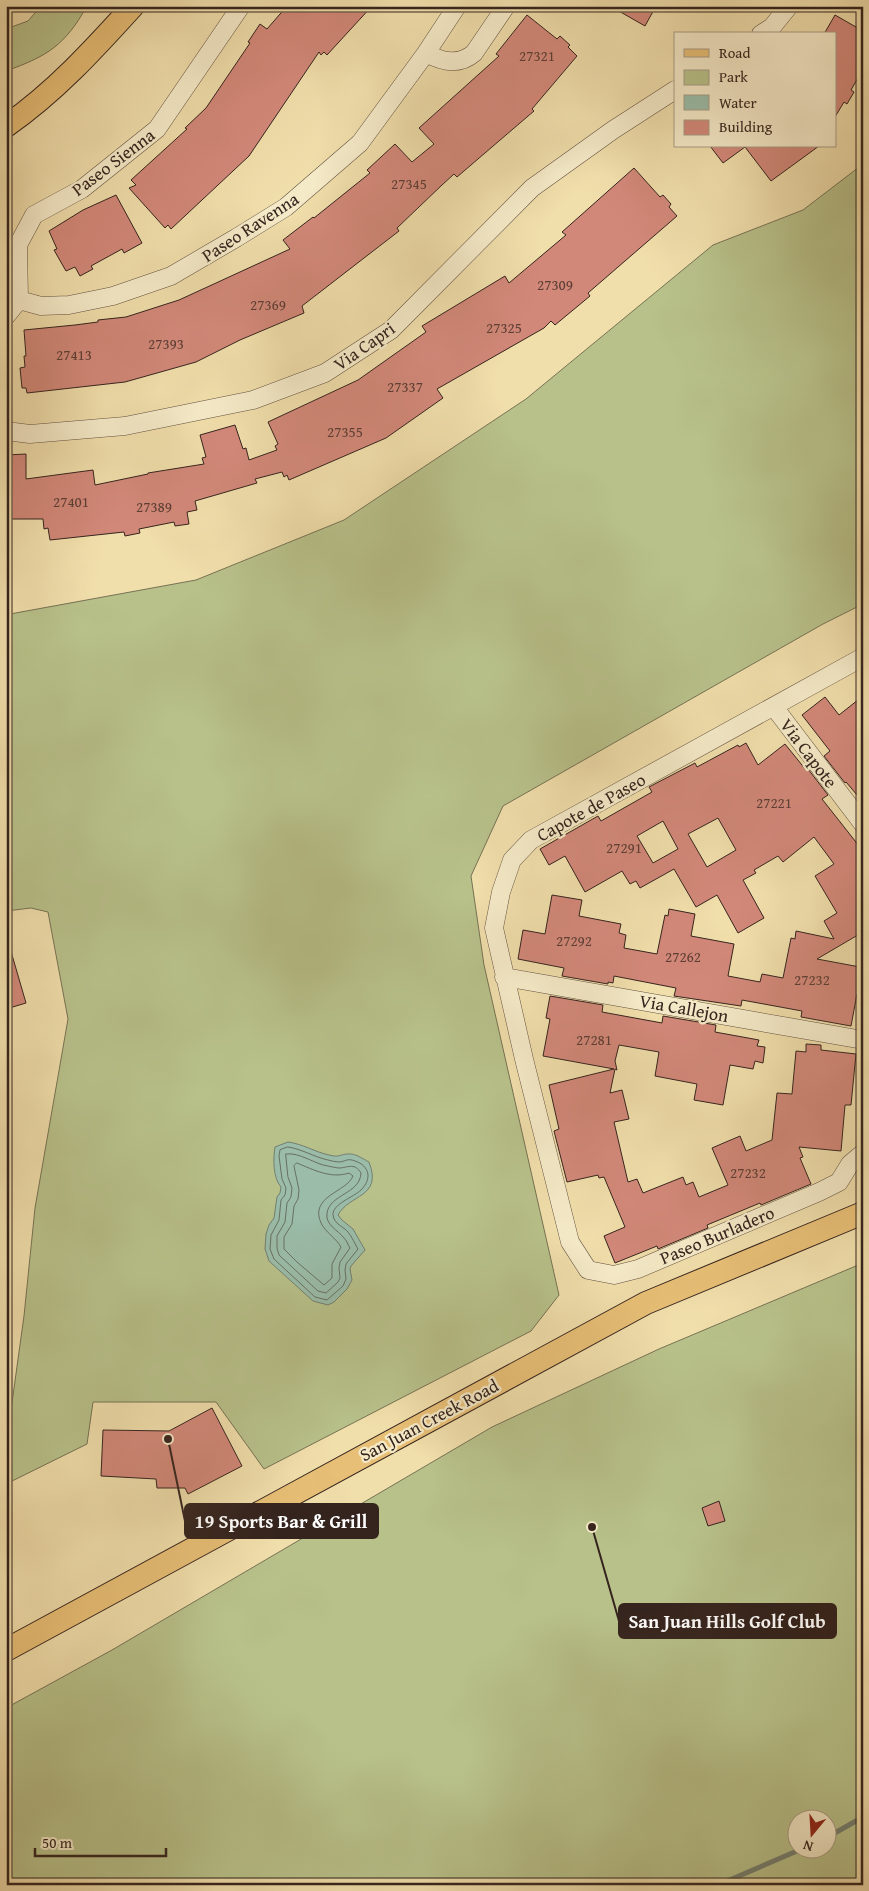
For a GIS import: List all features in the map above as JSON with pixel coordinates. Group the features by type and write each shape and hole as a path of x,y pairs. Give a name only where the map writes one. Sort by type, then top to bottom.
{"main road":[{"path":"6,126 25,113 92,51 132,6"},
{"name":"San Juan Creek Road","path":"6,1650 646,1302 863,1213"}],"street":[{"name":"Paseo Sienna","path":"19,300 18,245 34,215 82,189 157,129 241,6"},
{"name":"Paseo Ravenna","path":"19,300 41,306 69,305 113,296 171,276 286,207 360,143 426,53 457,6"},
{"path":"426,53 437,59 447,61 467,59 474,54 506,6"},
{"path":"764,32 772,26 789,6"},
{"name":"Via Capri","path":"6,431 30,434 125,426 253,400 326,373 391,330 532,188 613,130 674,91"},
{"path":"6,316 19,300"},
{"name":"Capote de Paseo","path":"570,1242 504,977 494,928 501,892 512,860 531,840 863,657"},
{"name":"Via Capote","path":"774,707 863,824"},
{"name":"Via Callejon","path":"504,977 863,1040"},
{"name":"Paseo Burladero","path":"570,1242 588,1270 614,1275 638,1269 839,1182 850,1164 863,1153"}],"green space":[{"path":"41,6 87,6 71,30 54,48 33,60 6,71 6,29 28,21"},
{"path":"863,164 863,604 823,624 503,806 471,876 484,965 559,1295 531,1331 264,1469 216,1402 93,1402 87,1444 6,1484 6,1446 24,1316 35,1208 68,1019 48,912 31,908 6,911 6,616 196,580 344,520 526,399 713,245 803,210"},
{"path":"863,1263 863,1885 6,1885 6,1708 112,1650 492,1427 659,1349"}],"water":[{"path":"288,1142 333,1156 356,1155 369,1162 372,1174 372,1183 368,1189 343,1208 338,1215 353,1229 365,1250 351,1266 352,1280 347,1289 334,1302 328,1305 313,1301 269,1261 265,1249 266,1234 274,1218 277,1197 281,1187 275,1174 275,1147"}],"building":[{"path":"287,6 372,6 327,55 324,52 321,55 319,52 249,156 171,229 168,225 165,228 129,188 136,185 131,180 187,129 185,128 206,108 250,43 248,42 260,24 267,29"},
{"path":"610,6 656,6 645,26"},
{"path":"527,15 557,39 560,36 570,45 568,47 577,56 532,109 534,111 457,177 454,174 397,228 399,231 302,306 304,313 240,340 196,362 125,382 27,393 26,388 22,388 20,368 25,367 24,356 26,356 24,330 126,317 179,300 290,249 283,240 370,173 367,170 395,144 412,162 434,144 419,128 499,56 496,54"},
{"path":"835,15 863,31 863,69 851,90 854,92 847,104 844,102 836,115 836,32 825,32"},
{"path":"712,148 744,148 723,163"},
{"path":"746,148 816,148 771,181"},
{"path":"634,168 660,197 663,195 671,204 669,207 677,216 588,293 590,296 555,325 551,321 544,328 437,389 443,398 386,438 289,480 287,475 284,477 282,472 255,479 257,483 195,501 197,510 187,512 189,524 175,526 174,522 139,529 140,533 125,536 124,532 50,540 48,528 44,529 43,519 6,519 6,455 26,454 26,479 93,470 95,485 148,473 204,464 202,458 206,457 200,435 235,425 243,449 246,448 249,460 277,450 275,446 278,444 268,422 358,380 426,332 422,326 505,276 509,283 566,235 562,232"},
{"path":"116,195 142,243 124,253 122,249 91,266 93,269 80,276 75,267 66,271 54,250 57,249 49,231 83,210"},
{"path":"863,696 863,802 824,756 830,751 802,715 825,697 839,715"},
{"path":"746,743 758,765 785,744 828,795 822,799 863,851 863,932 817,959 860,967 858,972 863,972 861,995 857,994 851,1026 801,1017 802,1011 742,1000 741,1006 674,996 676,988 614,976 613,983 608,982 608,984 562,976 564,968 518,959 523,930 545,934 552,895 582,900 579,916 621,924 619,933 626,935 624,948 657,954 665,915 668,916 669,909 695,914 691,936 734,944 728,976 760,982 762,974 783,978 791,938 795,939 796,931 834,939 824,921 837,913 815,876 834,864 814,837 783,862 778,856 754,870 756,873 743,880 764,918 738,933 717,895 696,907 674,869 640,888 636,881 630,884 622,871 585,892 565,856 549,865 540,849 598,816 601,821 652,792 649,787 695,763 697,767 738,745 739,747","holes":["718,818 736,850 707,867 688,834","663,821 678,849 653,863 637,836"]},
{"path":"6,948 10,948 26,1003 6,1009"},
{"path":"550,996 603,1005 602,1012 662,1023 663,1016 716,1025 715,1032 759,1040 757,1046 765,1047 763,1063 755,1061 753,1069 730,1065 723,1105 694,1100 697,1084 655,1076 659,1052 619,1045 615,1061 617,1070 615,1069 610,1093 622,1090 629,1119 614,1122 628,1182 637,1179 643,1193 683,1177 686,1185 693,1182 699,1197 728,1185 712,1148 740,1136 746,1151 772,1140 777,1093 792,1094 796,1051 806,1052 806,1044 821,1045 821,1050 856,1054 851,1105 845,1105 841,1151 799,1147 803,1157 800,1158 811,1184 707,1225 708,1228 658,1249 657,1246 615,1263 604,1236 625,1227 604,1177 599,1178 598,1175 567,1182 554,1131 559,1129 549,1085 614,1069 543,1056 550,1019 546,1018"},
{"path":"212,1408 242,1466 188,1494 185,1488 157,1488 156,1479 101,1476 103,1430 169,1431"},
{"path":"719,1501 725,1521 708,1526 702,1508"}],"waterway":[{"path":"836,1832 863,1817"},
{"path":"718,1885 786,1856"}],"place":[{"name":"19 Sports Bar & Grill","path":"168,1439"},
{"name":"San Juan Hills Golf Club","path":"592,1527"}]}
